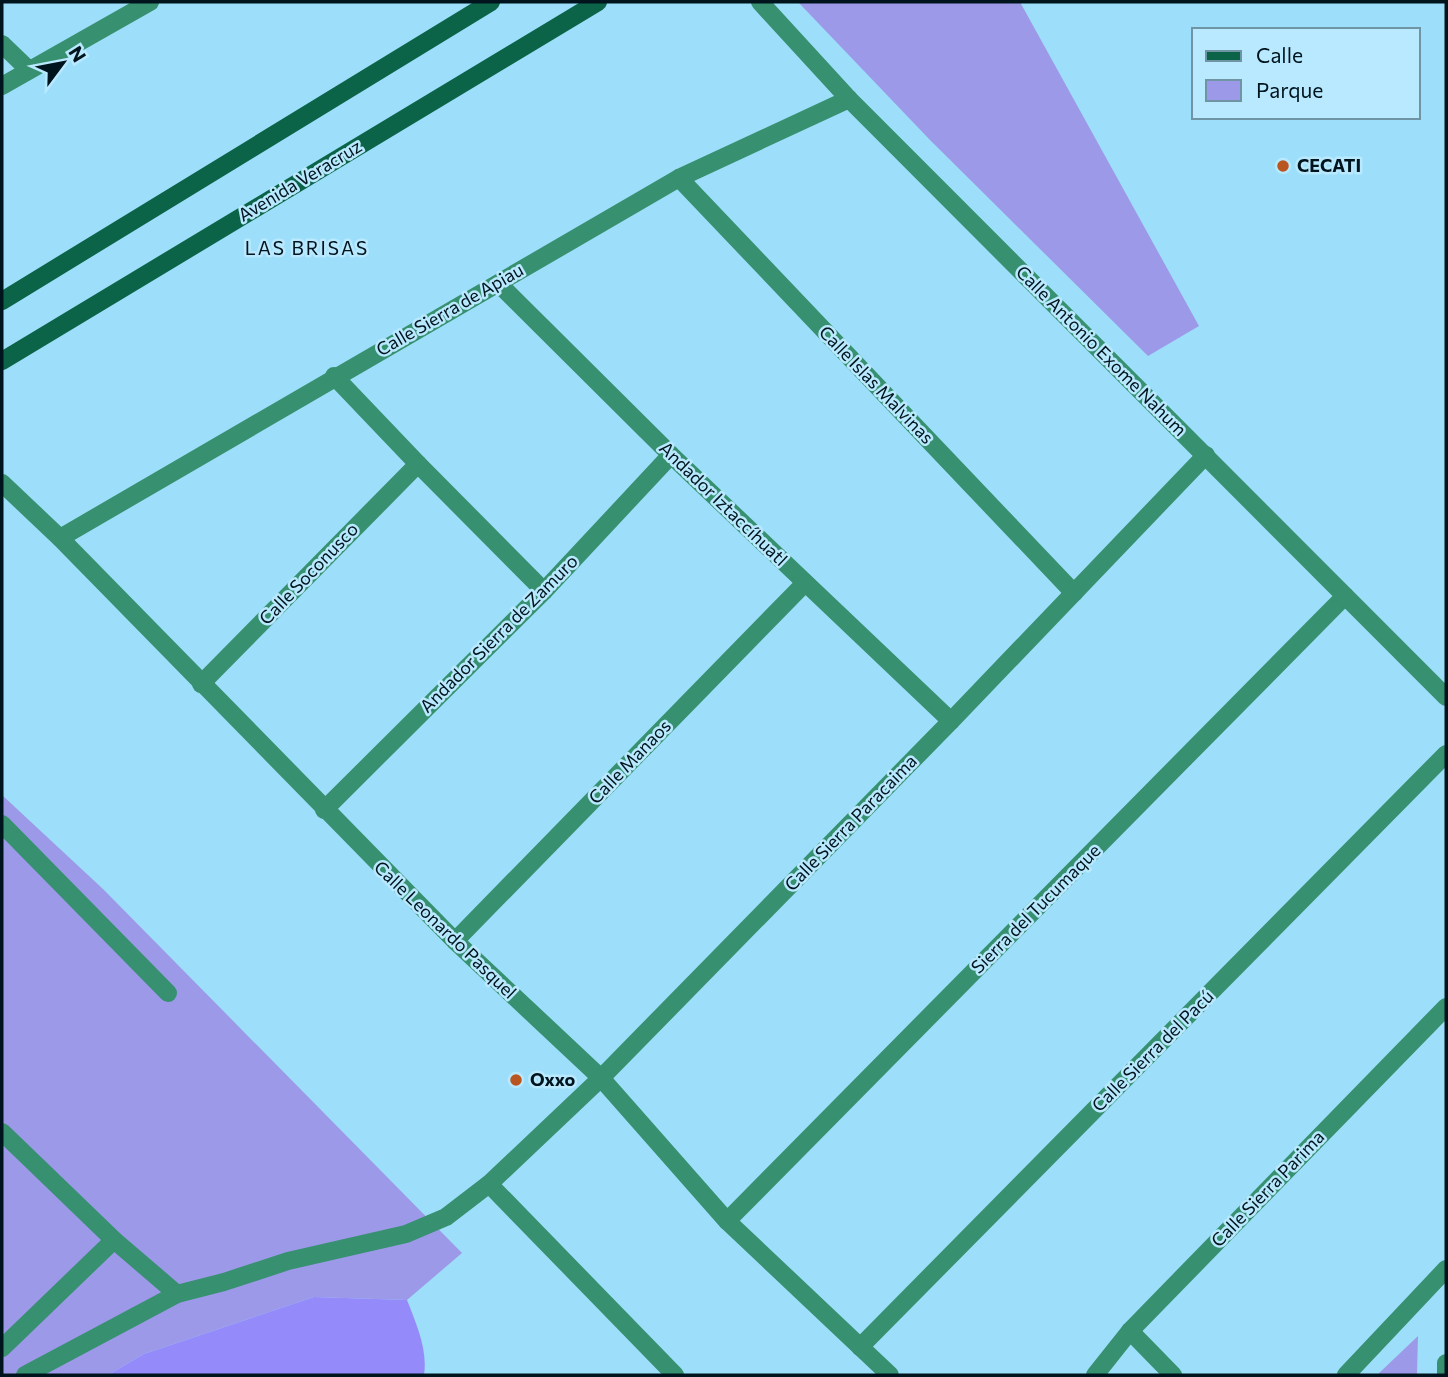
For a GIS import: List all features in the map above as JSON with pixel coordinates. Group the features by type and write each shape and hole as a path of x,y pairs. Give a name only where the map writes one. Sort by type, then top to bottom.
{"main road":[{"path":"2,301 491,2"},
{"name":"Avenida Veracruz","path":"2,361 598,2"}],"street":[{"path":"2,86 150,2"},
{"name":"Calle Antonio Exome Nahum","path":"760,2 849,99 1446,697"},
{"path":"2,44 29,70"},
{"name":"Calle Sierra de Apiau","path":"60,538 334,376 499,284 679,178 849,99"},
{"name":"Calle Islas Malvinas","path":"679,178 1074,593"},
{"name":"Andador Iztaccíhuatl","path":"499,284 671,454 951,720"},
{"path":"334,376 544,591"},
{"name":"Andador Sierra de Zamuro","path":"324,810 544,591 671,454"},
{"name":"Calle Sierra Paracaima","path":"25,1375 177,1294 288,1261 405,1234 446,1217 489,1184 601,1078 1206,455"},
{"name":"Calle Soconusco","path":"201,684 418,464"},
{"name":"Calle Leonardo Pasquel","path":"2,482 455,941 601,1078 727,1221 890,1375"},
{"name":"Calle Manaos","path":"455,941 805,583"},
{"name":"Sierra del Tucumaque","path":"727,1221 1345,596"},
{"name":"Calle Sierra del Pacú","path":"860,1347 1446,754"},
{"path":"2,824 168,993"},
{"name":"Calle Sierra Parima","path":"1095,1375 1130,1331 1446,1007"},
{"path":"2,1132 114,1240 177,1294"},
{"path":"489,1184 674,1375"},
{"path":"2,1348 114,1240"},
{"path":"1346,1375 1446,1269"},
{"path":"1130,1331 1173,1375"},
{"path":"1446,1363 1446,1375"}],"green space":[{"path":"798,2 1020,2 1199,326 1148,356 930,140"},
{"path":"2,795 103,889 462,1253 407,1300 314,1297 144,1354 108,1375 2,1375"},
{"path":"1418,1336 1417,1375 1377,1375"}],"shaded area":[{"path":"314,1297 407,1300 423,1346 424,1375 108,1375 144,1354"}],"place":[{"name":"CECATI","path":"1283,166"},
{"name":"Oxxo","path":"516,1080"}],"district":[{"name":"LAS BRISAS","path":"307,248"}]}
